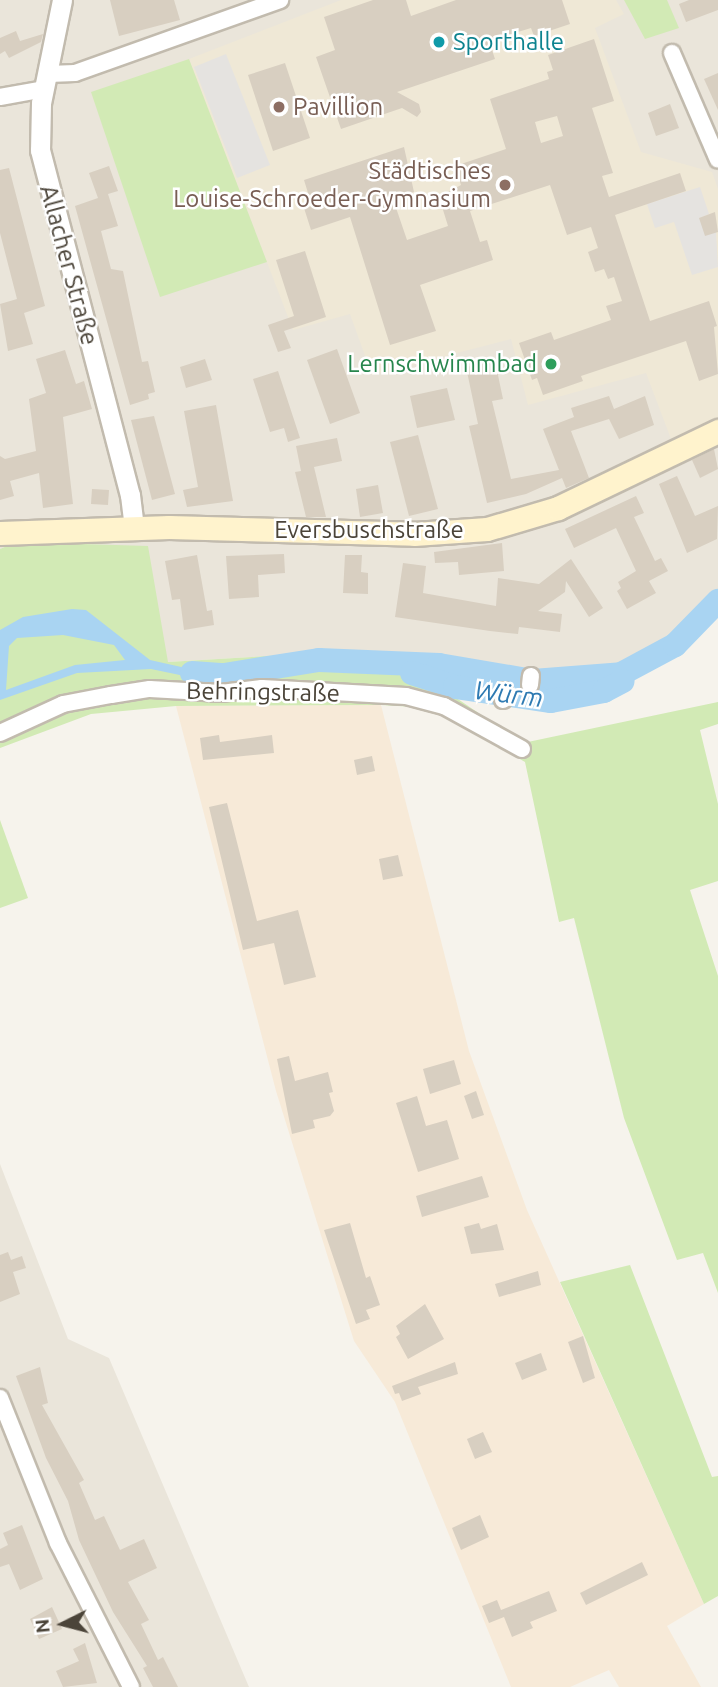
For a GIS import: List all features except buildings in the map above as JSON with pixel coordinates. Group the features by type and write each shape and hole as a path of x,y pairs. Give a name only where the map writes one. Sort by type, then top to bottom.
{"main road":[{"name":"Eversbuschstraße","path":"0,533 134,529 414,534 500,527 558,508 718,431"}],"street":[{"name":"Allacher Straße","path":"62,0 38,126 40,150 130,495 134,529"},
{"path":"0,97 280,0"},
{"path":"672,53 718,160"},
{"name":"Behringstraße","path":"0,733 63,704 111,695 150,689 221,693 262,688 406,696 444,706 522,749"},
{"path":"0,1398 58,1543 131,1687"}],"shaded area":[{"path":"0,0 718,0 718,597 677,638 621,672 531,681 437,662 317,653 168,662 16,542 0,549"},
{"path":"341,0 616,0 624,14 595,28 641,152 712,172 718,189 718,420 671,439 646,373 528,405 511,339 372,375 350,314 293,330 189,59"},
{"path":"226,54 270,165 237,178 194,67"},
{"path":"700,187 709,214 700,218 716,232 718,267 692,275 674,222 655,228 647,204"},
{"path":"381,705 469,1051 527,1210 704,1604 667,1626 701,1687 619,1687 609,1670 570,1687 511,1687 395,1402 354,1341 276,1091 176,706"},
{"path":"0,1164 68,1339 109,1358 249,1687 0,1687"}],"green space":[{"path":"624,0 667,0 679,28 645,39"},
{"path":"189,59 267,262 160,297 91,92"},
{"path":"16,542 148,546 168,662 317,653 437,662 440,687 523,743 718,702 718,724 700,730 718,804 718,881 690,890 718,976 718,1293 703,1253 677,1260 624,1118 574,918 559,922 525,762 431,708 381,705 176,706 91,714 0,748 0,549"},
{"path":"0,820 28,898 0,908"},
{"path":"630,1265 712,1477 718,1476 718,1596 704,1604 560,1282"}],"water":[{"path":"72,609 86,610 150,660 226,677 199,679 151,669 77,673 0,700 0,630 23,617","holes":["63,635 114,645 125,660 75,665 6,690 9,646 17,638"]}],"waterway":[{"name":"Würm","path":"192,673 224,675 319,660 439,665 533,681 621,674 675,645 718,601"},
{"name":"Würm","path":"412,673 455,687 551,701 604,691 623,681"}],"place":[{"name":"Sporthalle","path":"439,42"},
{"name":"Pavillion","path":"279,107"},
{"name":"Städtisches Louise-Schroeder-Gymnasium","path":"505,185"},
{"name":"Lernschwimmbad","path":"551,364"}]}
